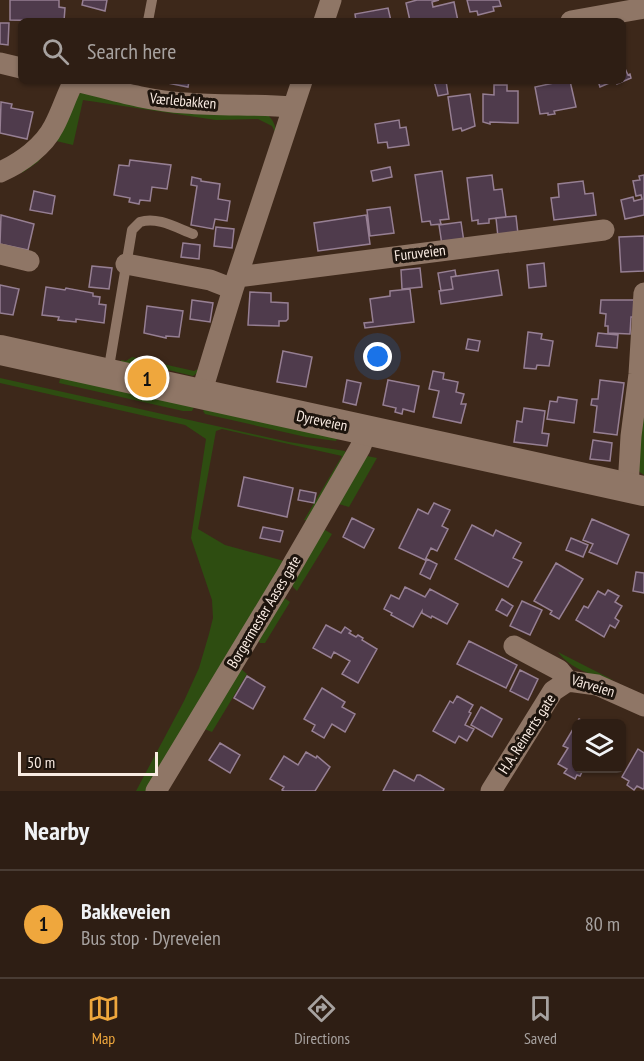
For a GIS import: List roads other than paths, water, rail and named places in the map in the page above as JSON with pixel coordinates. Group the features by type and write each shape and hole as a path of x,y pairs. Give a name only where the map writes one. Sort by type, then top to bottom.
{"main road":[{"name":"Dyreveien","path":"0,350 636,489"}],"street":[{"path":"325,18 331,0"},
{"path":"588,18 644,8"},
{"path":"0,63 18,67"},
{"name":"Værlebakken","path":"0,172 27,156 43,142 54,126 74,84"},
{"name":"Værlebakken","path":"87,84 145,98 184,103 262,104 292,107"},
{"path":"201,394 301,84"},
{"name":"Furuveien","path":"235,283 604,230"},
{"path":"0,255 29,261"},
{"path":"126,264 235,283"},
{"path":"636,489 631,436 639,374 644,293"},
{"name":"Borgermester Aases gate","path":"156,791 286,576 360,448 367,431"},
{"name":"Vårveien","path":"514,646 559,670 568,681 604,687 644,706"},
{"name":"H.A. Reinerts gate","path":"490,791 553,691 568,681"}],"lane":[{"path":"149,18 152,0"},
{"path":"108,374 132,230 140,222 151,220 193,234"}],"place":[{"name":"Bakkeveien","path":"147,378"}]}
